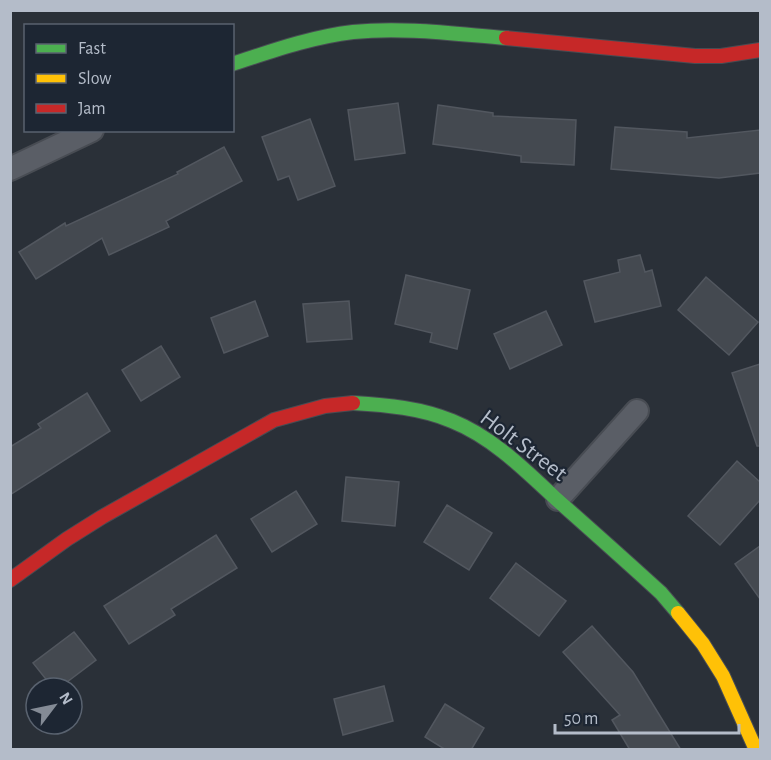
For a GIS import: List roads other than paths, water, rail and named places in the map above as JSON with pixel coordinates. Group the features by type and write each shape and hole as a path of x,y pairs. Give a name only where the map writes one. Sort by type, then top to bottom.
{"street":[{"path":"234,63 298,42 353,32 417,30 695,56 721,56 760,50"},
{"path":"10,169 88,132"},
{"name":"Holt Street","path":"10,580 102,517 274,420 325,406 350,403 389,405 429,413 453,421 478,434 510,457 661,593 703,644 723,676 756,750"},
{"path":"558,499 637,411"}]}
